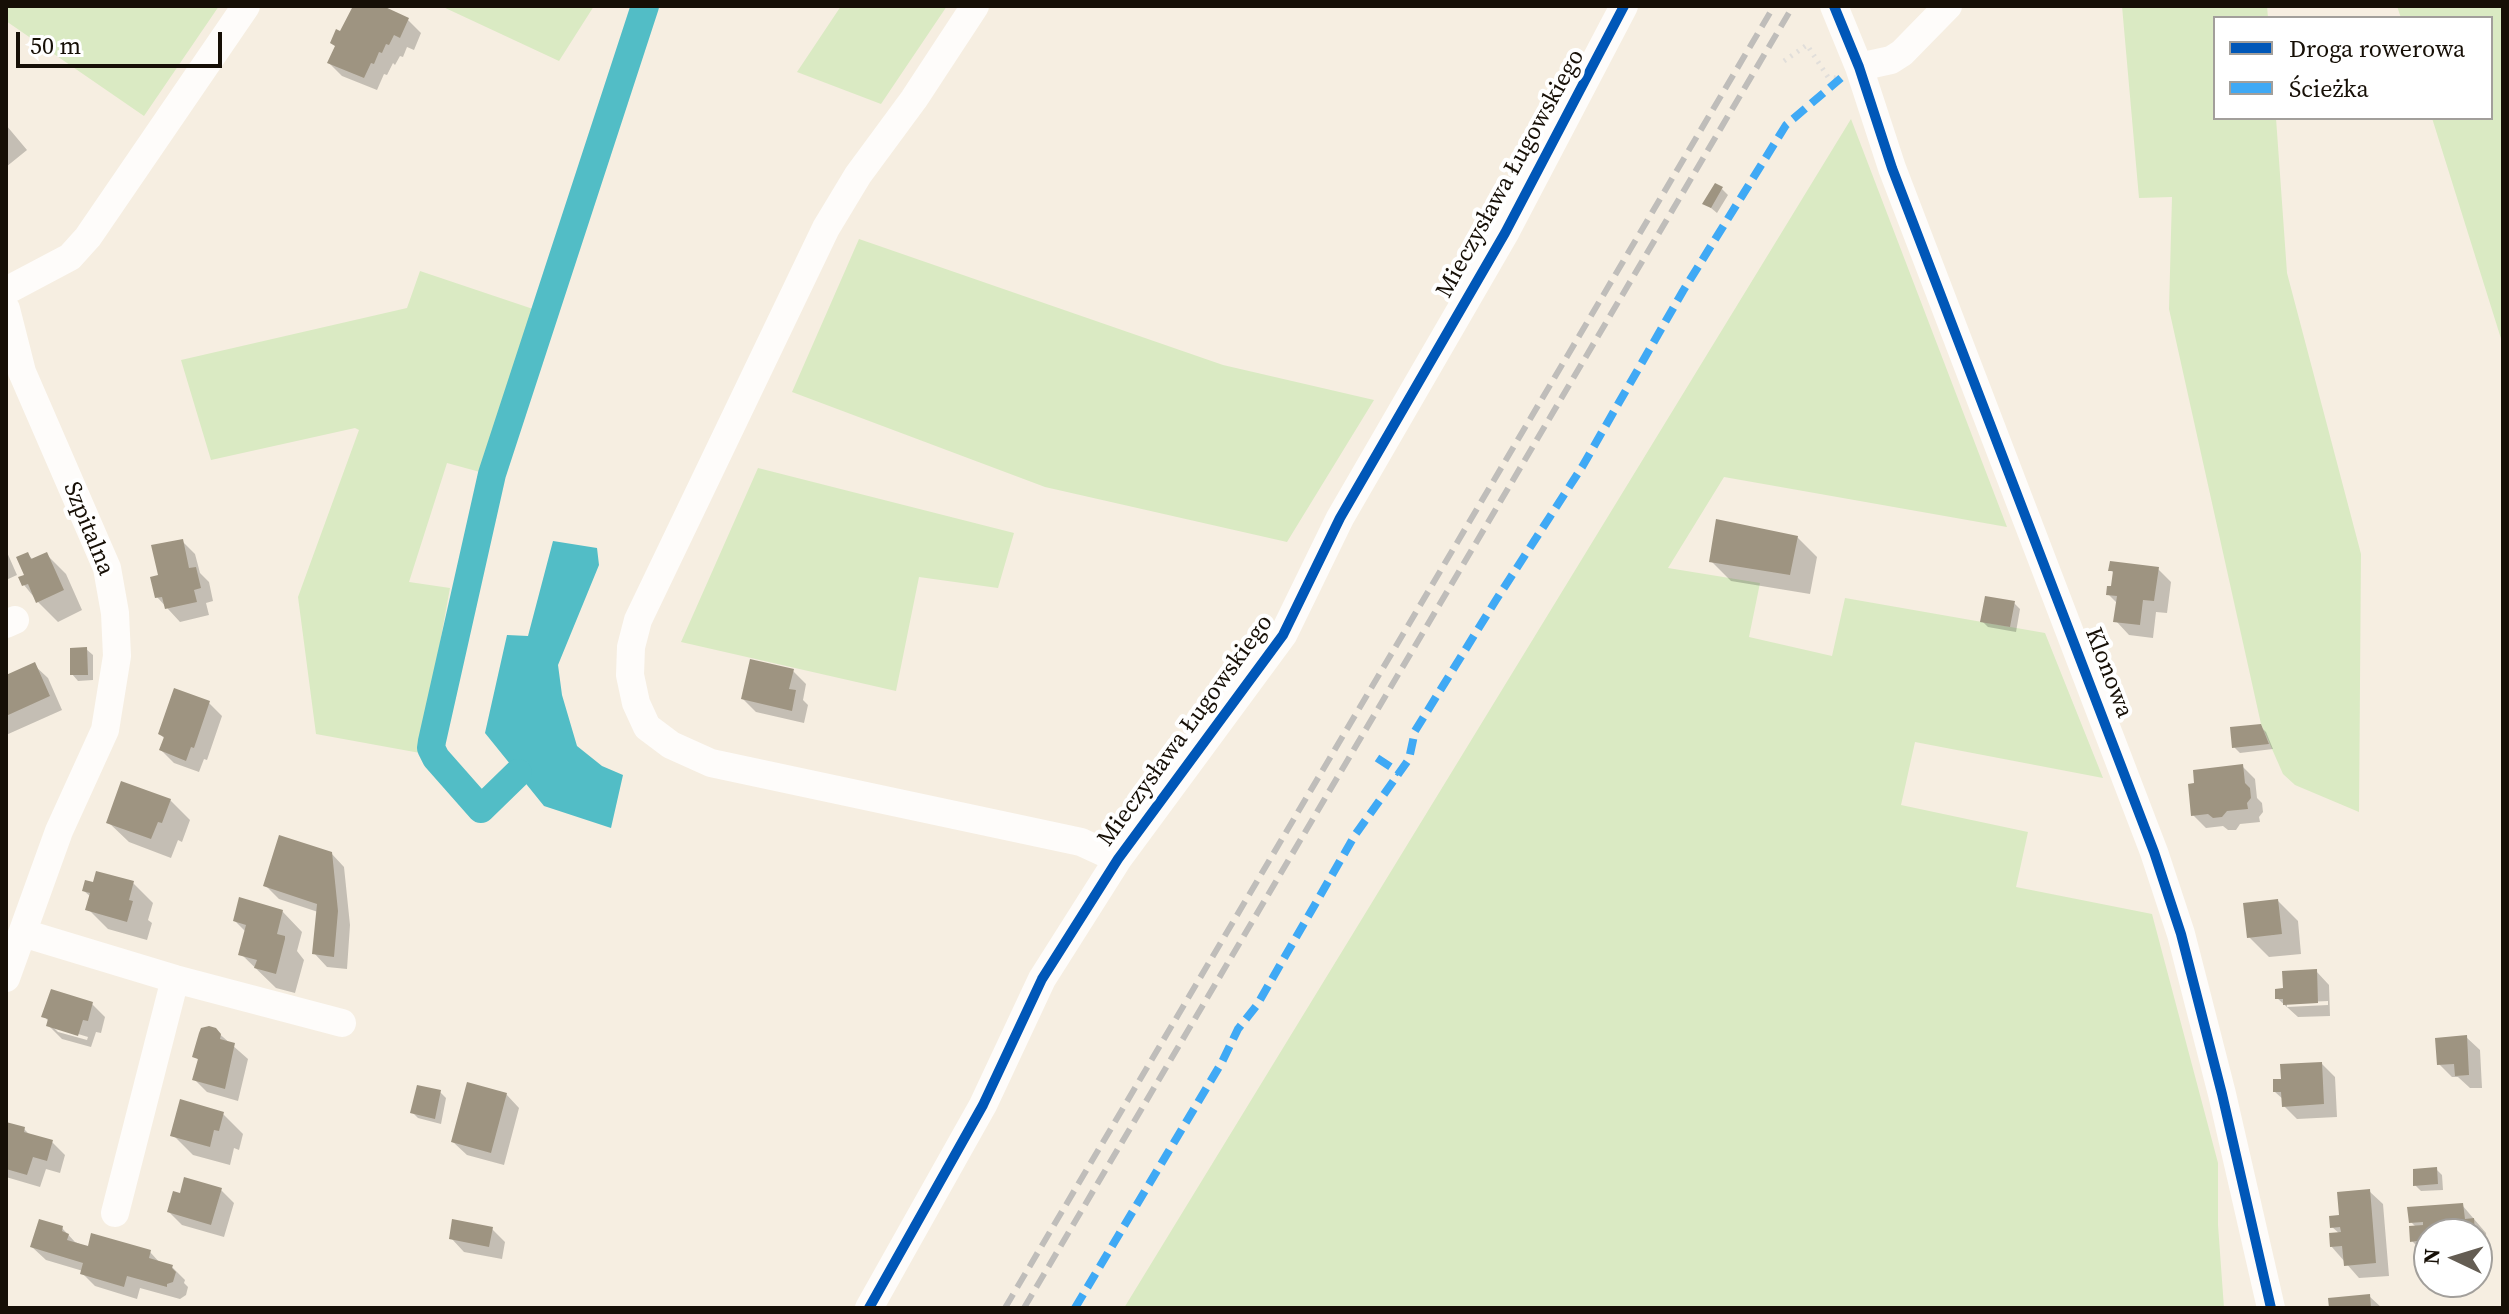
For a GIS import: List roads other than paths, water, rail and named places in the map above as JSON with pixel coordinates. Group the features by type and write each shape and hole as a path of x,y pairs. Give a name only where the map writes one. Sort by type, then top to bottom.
{"street":[{"path":"6,291 70,257 88,237 246,6"},
{"path":"975,6 914,99 858,175 826,228 638,620 631,647 630,675 636,703 647,727 671,745 711,763 1081,842 1118,859"},
{"name":"Mieczysława Ługowskiego","path":"869,1308 983,1105 1042,979 1118,859 1283,635 1340,518 1505,233 1624,6"},
{"name":"Klonowa","path":"1834,6 1850,72 1892,168 2154,852 2181,934 2222,1094 2271,1308"},
{"path":"1850,72 1891,60 1902,53 1948,6"},
{"name":"Szpitalna","path":"6,309 22,372 107,568 115,613 117,656 105,730 59,831 6,978"},
{"path":"23,933 175,979 342,1023"},
{"path":"115,1213 175,979"}],"water":[{"path":"553,541 597,548 599,565 558,665 562,695 577,746 602,766 623,775 611,828 544,806 485,733 507,635 528,636"}],"waterway":[{"path":"518,773 481,809 436,758 431,748 432,741 492,474 645,6"}],"railway":[{"path":"1005,1308 1774,6"},
{"path":"1024,1308 1793,6"}]}
